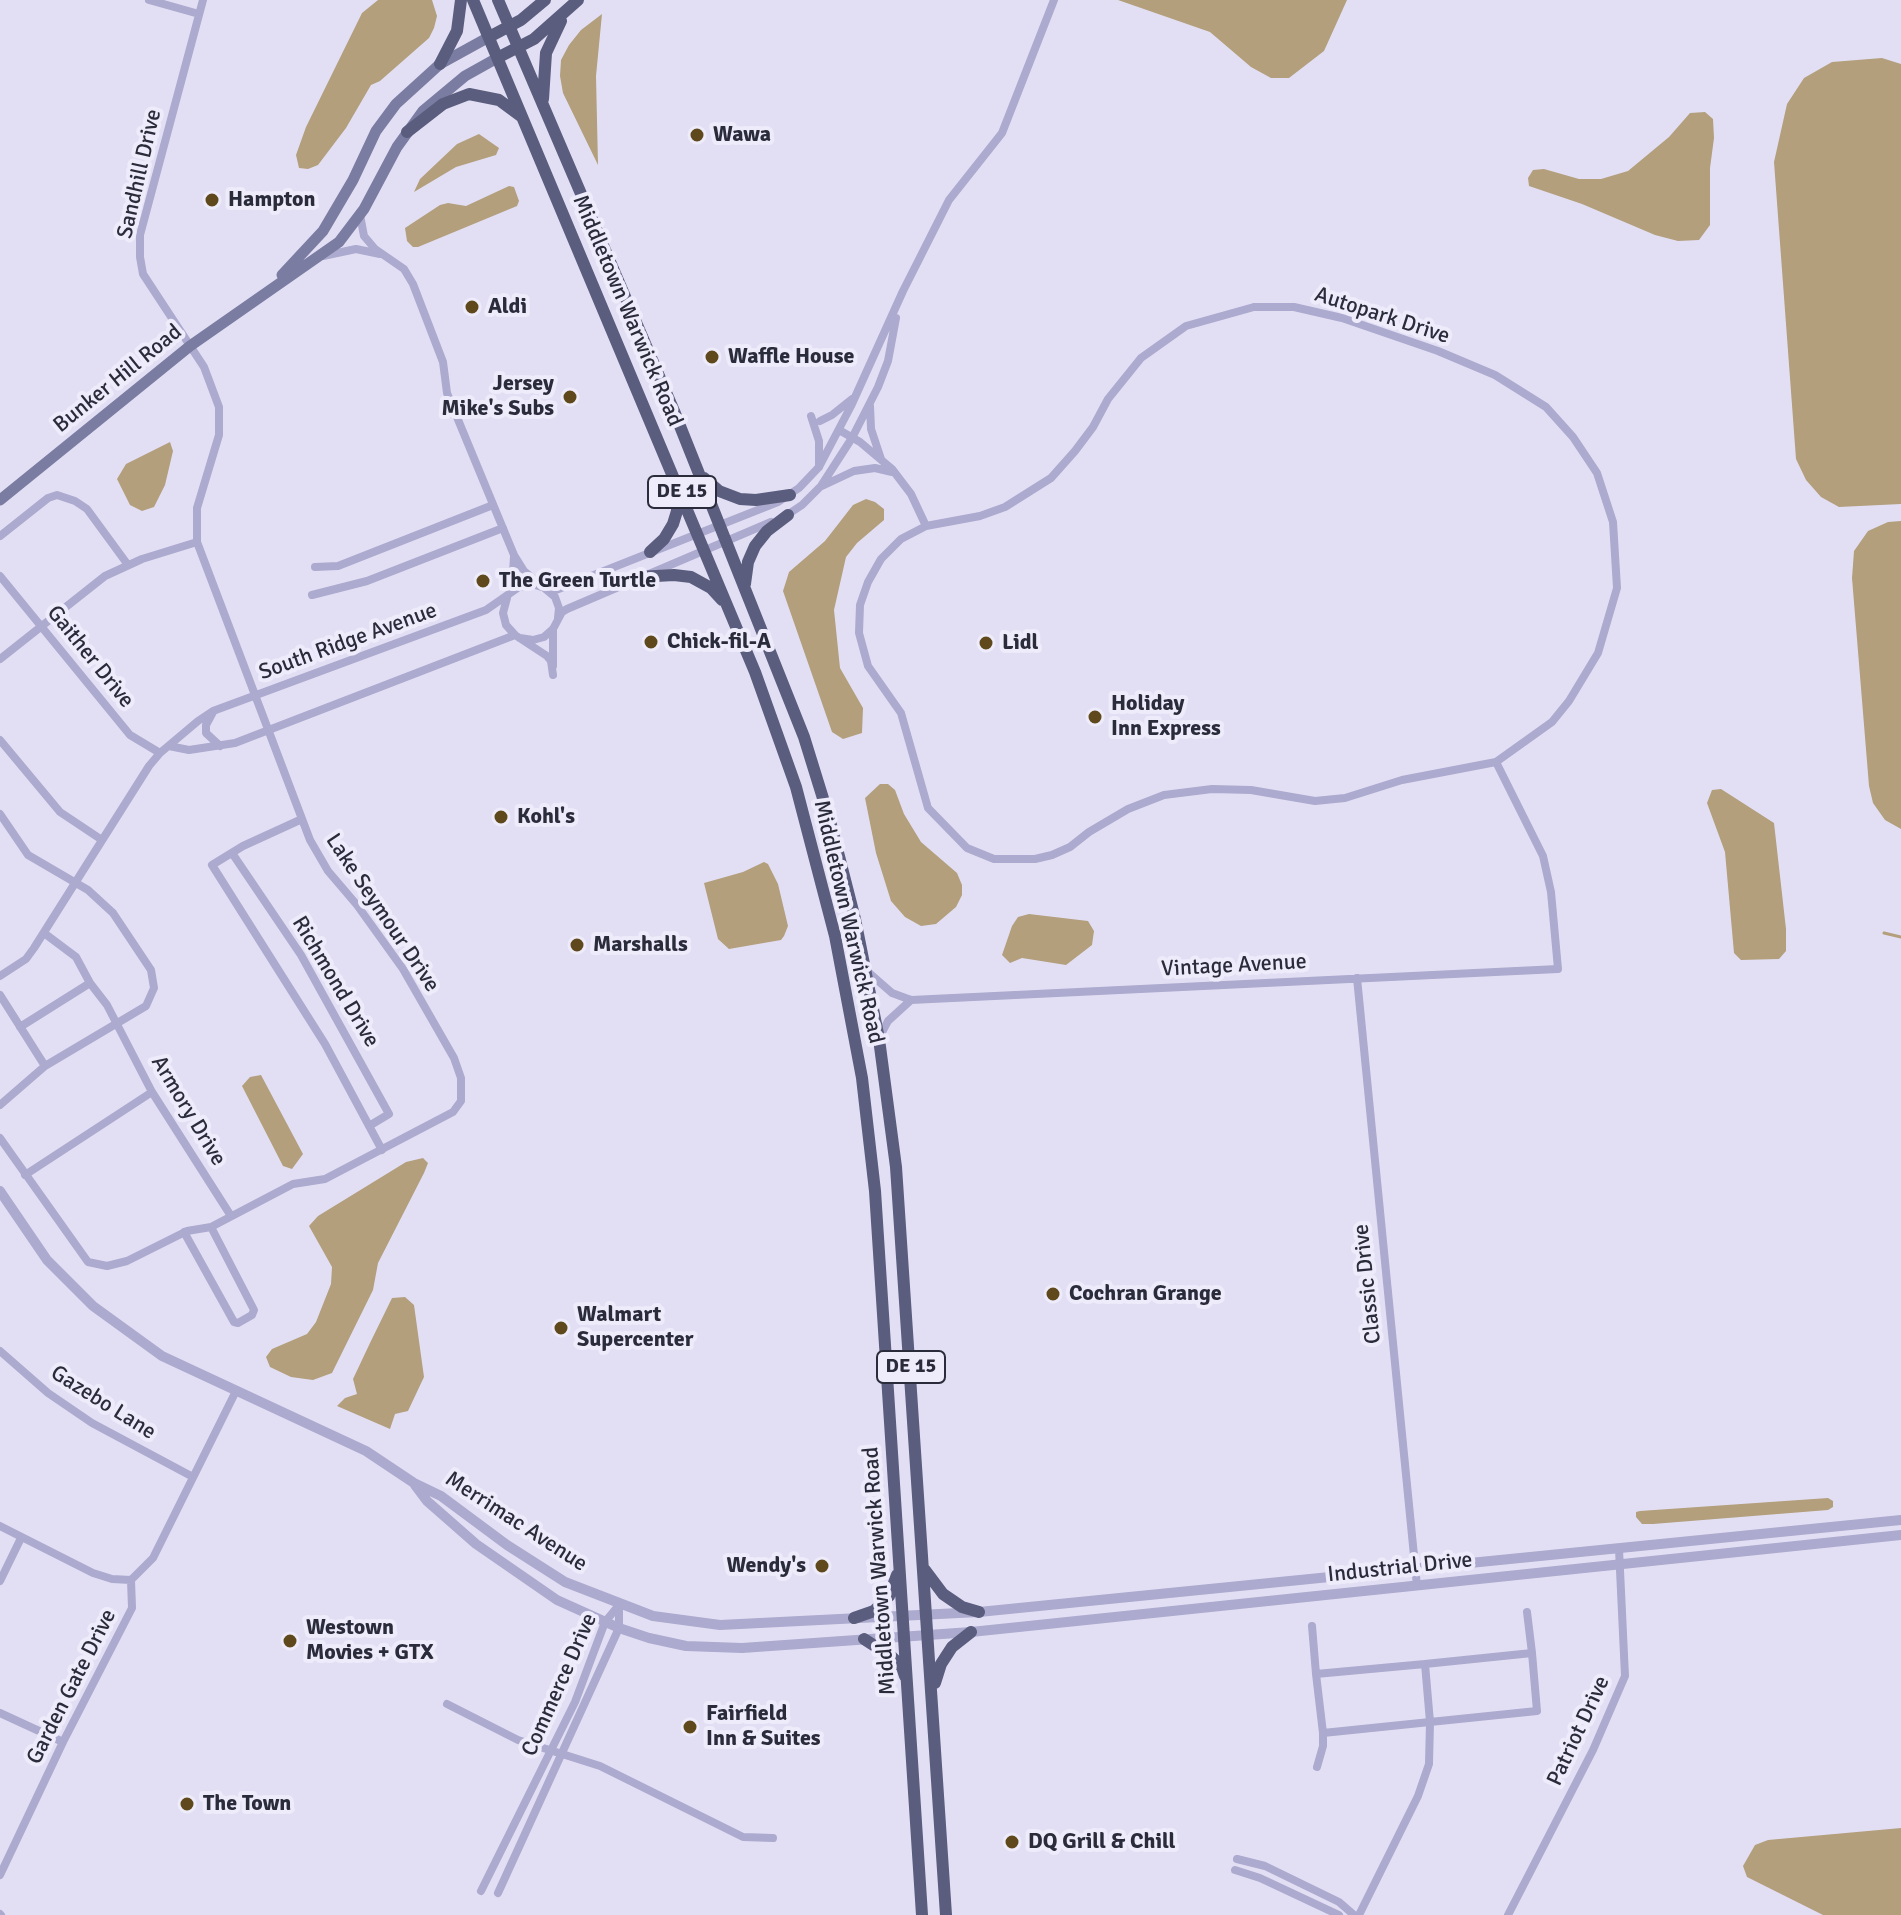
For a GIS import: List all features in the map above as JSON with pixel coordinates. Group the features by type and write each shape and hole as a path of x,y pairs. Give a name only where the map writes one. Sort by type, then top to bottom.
{"main road":[{"path":"440,64 457,31 461,0"},
{"name":"Middletown Warwick Road","path":"473,0 699,533 776,728 816,857 838,948 858,1052 875,1191 922,1915"},
{"name":"Middletown Warwick Road","path":"498,0 726,540 804,737 844,872 867,972 893,1130 946,1915"},
{"path":"489,37 545,0"},
{"path":"543,105 546,53 564,15 578,0"},
{"name":"Bunker Hill Road","path":"0,500 190,346 339,242 360,215 407,132 438,96 465,76 534,39 564,15"},
{"name":"Bunker Hill Road","path":"263,294 323,231 385,118 440,64 489,37"},
{"path":"407,132 443,104 469,94 499,100 525,119"},
{"path":"697,469 719,491 740,499 790,495"},
{"path":"650,552 664,539 673,524 678,483"},
{"path":"744,587 748,562 755,546 767,531 788,515"},
{"path":"638,577 674,575 695,578 711,588 731,612"},
{"path":"854,1618 874,1611 889,1596 896,1582 899,1564"},
{"path":"924,1567 943,1594 962,1607 979,1612"},
{"path":"932,1694 941,1664 952,1647 971,1632"},
{"path":"864,1639 892,1657 902,1667 907,1681"}],"street":[{"path":"149,0 199,14"},
{"name":"Sandhill Drive","path":"190,346 143,274 140,235 203,0"},
{"path":"790,495 819,467 839,430 949,200 1002,133 1054,0"},
{"path":"360,215 364,236 375,249 404,269 413,284 443,362 447,393 514,555 524,571 548,590 558,604 558,619"},
{"path":"320,256 356,249 384,255"},
{"path":"514,555 511,593 503,613 506,625 547,656 553,675 553,629 567,609 788,515 821,486 852,438 888,361 903,291"},
{"name":"Autopark Drive","path":"1254,307 1294,307 1342,318 1495,375 1546,407 1573,437 1597,473 1613,522 1617,588 1598,653 1569,701 1552,722 1496,762 1402,780 1345,798 1315,801 1251,790 1212,789 1164,795 1128,809 1070,847 1052,855 1035,859 994,859 967,848 928,808 901,713 868,666 859,633 860,605 881,559 901,539 926,526 980,516 1005,507 1051,478 1075,451 1108,399 1141,358 1186,326 1254,307"},
{"name":"Lake Seymour Drive","path":"0,1138 88,1262 107,1266 127,1261 184,1232 211,1227 293,1184 325,1179 453,1112 461,1101 461,1078 454,1058 403,969 328,871 310,840 197,542 197,508 219,435 219,407 204,367 190,346"},
{"path":"819,467 815,418 832,415 856,396"},
{"path":"870,402 871,429 881,460"},
{"path":"839,430 895,473 911,494 926,526"},
{"path":"821,486 854,471 875,468 895,473"},
{"path":"0,536 48,498 57,495 87,509 128,565"},
{"name":"South Ridge Avenue","path":"0,976 26,959 160,753 213,711 486,610 527,584 548,590 790,495"},
{"path":"315,567 338,566 493,505"},
{"path":"312,595 367,581 503,528"},
{"path":"0,659 105,576 197,542"},
{"name":"Gaither Drive","path":"0,576 130,735 160,753"},
{"path":"169,746 189,750 220,746 517,636 529,640 541,638 553,629"},
{"path":"213,711 206,725 206,733 220,746"},
{"path":"0,740 60,812 102,840"},
{"name":"Vintage Avenue","path":"911,1000 1558,969 1551,892 1543,856 1496,762"},
{"path":"0,814 28,855 100,899 113,913 151,970 154,988 146,1006 45,1066 0,1105"},
{"path":"232,853 302,819"},
{"name":"Richmond Drive","path":"369,1126 389,1114 301,955 232,853 212,865 325,1044 369,1126 382,1150"},
{"name":"Armory Drive","path":"44,933 76,957 117,1023 152,1092 231,1216"},
{"path":"867,972 892,993 911,1000"},
{"name":"Classic Drive","path":"1357,978 1417,1586"},
{"path":"20,1027 90,983"},
{"path":"0,995 45,1066"},
{"path":"879,1039 895,1013 911,1000"},
{"path":"25,1175 152,1092"},
{"name":"Merrimac Avenue","path":"0,1191 47,1260 93,1306 162,1356 366,1451 414,1483 441,1496 507,1545 565,1582 653,1616 720,1625 927,1615"},
{"path":"184,1232 234,1322 238,1323 252,1315 254,1310 211,1227"},
{"name":"Gazebo Lane","path":"0,1351 48,1393 92,1423 193,1477"},
{"path":"0,1526 93,1573 112,1579 131,1580 153,1558 236,1391"},
{"name":"Merrimac Avenue","path":"414,1483 427,1501 506,1567 557,1600 649,1638 700,1647 742,1648 904,1636"},
{"name":"Industrial Drive","path":"927,1615 1901,1520"},
{"name":"Industrial Drive","path":"904,1636 971,1632 1901,1535"},
{"path":"0,1581 21,1538"},
{"name":"Patriot Drive","path":"1508,1915 1593,1750 1625,1676 1619,1549"},
{"name":"Garden Gate Drive","path":"0,1875 63,1742 132,1608 131,1580"},
{"name":"Commerce Drive","path":"481,1891 575,1702 605,1622 619,1605"},
{"name":"Commerce Drive","path":"498,1893 619,1628 619,1605"},
{"path":"1323,1733 1537,1711 1527,1612"},
{"path":"1312,1626 1323,1733 1317,1767"},
{"path":"1316,1674 1532,1653"},
{"path":"1237,1859 1265,1866 1339,1902 1357,1915 1423,1783 1429,1764 1430,1722 1425,1664"},
{"path":"447,1704 518,1740 600,1766 743,1837 773,1838"},
{"path":"0,1713 63,1742"},
{"path":"1235,1870 1260,1878 1339,1915"}],"shaded area":[{"path":"378,0 432,0 437,16 434,28 429,38 380,81 371,85 346,128 318,165 299,168 296,155 306,127 362,13"},
{"path":"1118,0 1347,0 1324,51 1289,78 1271,78 1251,67 1210,32"},
{"path":"602,14 596,76 598,165 563,93 560,76 561,60 569,45 581,30"},
{"path":"1882,58 1901,64 1901,504 1839,507 1821,497 1806,480 1796,459 1774,162 1787,104 1804,78 1832,62"},
{"path":"1705,112 1713,119 1714,138 1710,168 1710,225 1699,240 1678,241 1655,235 1582,204 1529,186 1528,178 1533,170 1544,169 1579,179 1601,179 1628,171 1669,137 1690,113"},
{"path":"479,134 499,148 496,155 456,167 414,192 420,179 457,144"},
{"path":"509,186 514,187 519,201 517,206 418,247 407,241 405,228 440,205 466,206"},
{"path":"170,442 173,451 165,485 154,507 142,511 130,505 117,479 126,464"},
{"path":"866,499 884,509 884,520 846,557 834,610 840,668 863,708 862,733 843,739 832,732 783,591 789,572 825,541 853,505"},
{"path":"1901,521 1901,829 1885,820 1873,803 1869,786 1852,578 1854,551 1868,531 1888,522"},
{"path":"880,784 888,784 895,790 904,814 921,842 957,873 962,885 962,895 956,907 936,924 921,926 905,917 891,901 876,853 865,798"},
{"path":"1721,789 1774,823 1786,929 1786,951 1779,959 1741,960 1734,953 1725,852 1707,803 1712,790"},
{"path":"764,862 778,884 788,926 784,936 781,940 729,949 718,939 704,883 743,872"},
{"path":"1029,914 1088,921 1094,931 1092,945 1066,965 1022,958 1010,963 1002,955 1012,926 1018,917"},
{"path":"261,1075 303,1154 292,1169 283,1166 242,1086 250,1077"},
{"path":"423,1158 428,1163 424,1173 378,1263 373,1290 332,1373 313,1380 291,1377 270,1367 266,1357 272,1349 307,1334 316,1322 331,1284 332,1267 309,1226 318,1216 406,1162"},
{"path":"405,1297 414,1305 424,1377 408,1411 395,1414 390,1429 337,1406 345,1398 357,1394 353,1379 392,1298"},
{"path":"1828,1498 1833,1501 1833,1507 1828,1510 1653,1524 1642,1524 1636,1517 1636,1512 1640,1511"},
{"path":"1901,1828 1901,1915 1823,1915 1747,1877 1743,1866 1755,1845 1768,1840"}],"waterway":[{"path":"1884,933 1901,937"}],"place":[{"name":"Wawa","path":"697,135"},
{"name":"Hampton","path":"212,200"},
{"name":"Aldi","path":"472,307"},
{"name":"Waffle House","path":"712,357"},
{"name":"Jersey Mike's Subs","path":"570,397"},
{"name":"The Green Turtle","path":"483,581"},
{"name":"Chick-fil-A","path":"651,642"},
{"name":"Lidl","path":"986,643"},
{"name":"Holiday Inn Express","path":"1095,717"},
{"name":"Kohl's","path":"501,817"},
{"name":"Marshalls","path":"577,945"},
{"name":"Cochran Grange","path":"1053,1294"},
{"name":"Walmart Supercenter","path":"561,1328"},
{"name":"Wendy's","path":"822,1566"},
{"name":"Westown Movies + GTX","path":"290,1641"},
{"name":"Fairfield Inn & Suites","path":"690,1727"},
{"name":"The Town","path":"187,1804"},
{"name":"DQ Grill & Chill","path":"1012,1842"}]}
